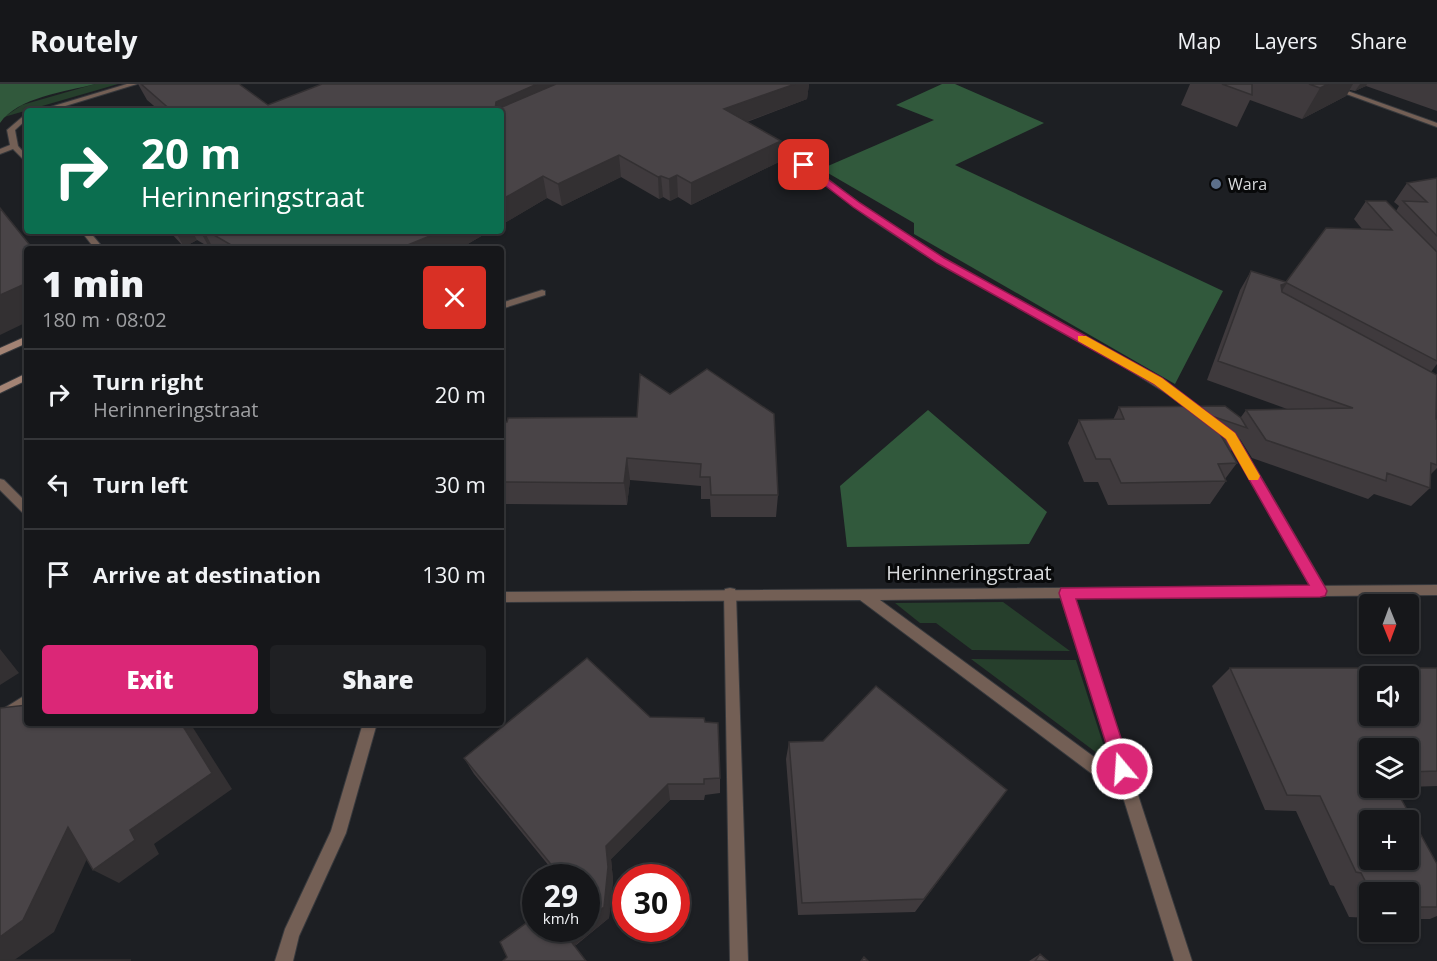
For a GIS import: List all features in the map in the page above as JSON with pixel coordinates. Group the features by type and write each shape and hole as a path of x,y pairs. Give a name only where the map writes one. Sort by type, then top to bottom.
{"street":[{"path":"51,108 134,84"},
{"path":"1322,84 1437,124"},
{"path":"24,118 12,130 14,146 24,158"},
{"path":"0,152 14,146"},
{"path":"804,165 856,205 940,261 1158,381 1231,436 1320,591"},
{"path":"88,234 98,246"},
{"path":"504,305 542,292"},
{"path":"0,352 24,340"},
{"path":"0,390 24,378"},
{"path":"0,483 24,507"},
{"name":"Herinneringstraat","path":"504,597 729,593 1437,590"},
{"path":"729,593 739,961"},
{"path":"861,593 1130,792"},
{"path":"1066,593 1183,961"},
{"path":"0,719 24,702"},
{"path":"284,961 291,935 339,833 368,726"}],"green space":[{"path":"0,84 95,84 30,101 8,114 0,123"},
{"path":"95,84 118,84 35,108 24,108 24,111 4,117 22,105"},
{"path":"942,84 955,84 1044,123 955,165 1223,291 1175,384 914,234 914,223 821,169 934,120 896,105"},
{"path":"928,410 1047,512 1029,544 847,547 840,486"},
{"path":"1003,602 1070,651 972,650 936,623 920,623 895,603"},
{"path":"971,659 1076,660 1109,762"}],"building":[{"path":"141,84 239,84 268,105 322,84 537,84 496,102 495,108 169,108"},
{"path":"556,84 795,84 724,109 781,141 691,183 677,175 669,179 658,177 619,155 558,184 543,176 504,198 504,108 500,108"},
{"path":"1222,84 1252,84 1252,95"},
{"path":"1309,84 1328,84 1320,88"},
{"path":"1437,178 1437,236 1403,201 1427,202 1407,183"},
{"path":"1366,201 1386,201 1437,252 1437,361 1287,283 1281,285 1282,292 1437,375 1437,465 1431,463 1430,488 1387,473 1386,481 1266,440 1246,410 1353,408 1218,361 1251,271 1286,282 1326,228 1392,230"},
{"path":"0,208 31,246 24,246 24,284 0,295"},
{"path":"212,234 435,234 405,246 233,246"},
{"path":"707,369 774,414 778,495 711,495 710,477 700,477 701,464 627,458 624,483 504,482 504,422 507,422 508,418 637,417 640,374 670,394"},
{"path":"1225,406 1241,418 1247,428 1209,415 1237,463 1218,464 1226,481 1121,483 1110,459 1096,459 1079,420 1124,419 1119,407"},
{"path":"587,658 650,717 704,718 705,722 718,723 720,778 704,779 704,784 668,784 606,846 608,867 604,907 600,910 600,864 551,864 464,758"},
{"path":"1230,668 1359,668 1359,726 1419,726 1419,668 1437,668 1437,771 1419,772 1419,738 1359,738 1359,798 1401,798 1407,810 1359,810 1359,870 1419,870 1419,831 1437,864 1437,907 1419,907 1419,882 1366,882 1361,873 1356,872 1320,796 1287,795"},
{"path":"876,686 1007,790 924,899 802,903 789,742 823,741"},
{"path":"24,705 24,726 183,726 212,773 130,830 135,840 93,870 68,827 23,920 0,937 0,708"},
{"path":"522,926 522,942 572,942 586,961 503,961 507,957 500,942"},
{"path":"1040,954 1048,961 1035,961"},
{"path":"0,960 131,960 0,961"}],"slow traffic":[{"path":"1082,339 1158,381 1231,436 1254,476"}],"place":[{"name":"Wara","path":"1216,184"}],"route":[{"path":"804,165 856,205 940,261 1158,381 1231,436 1320,591 1066,593 1122,769"}]}
